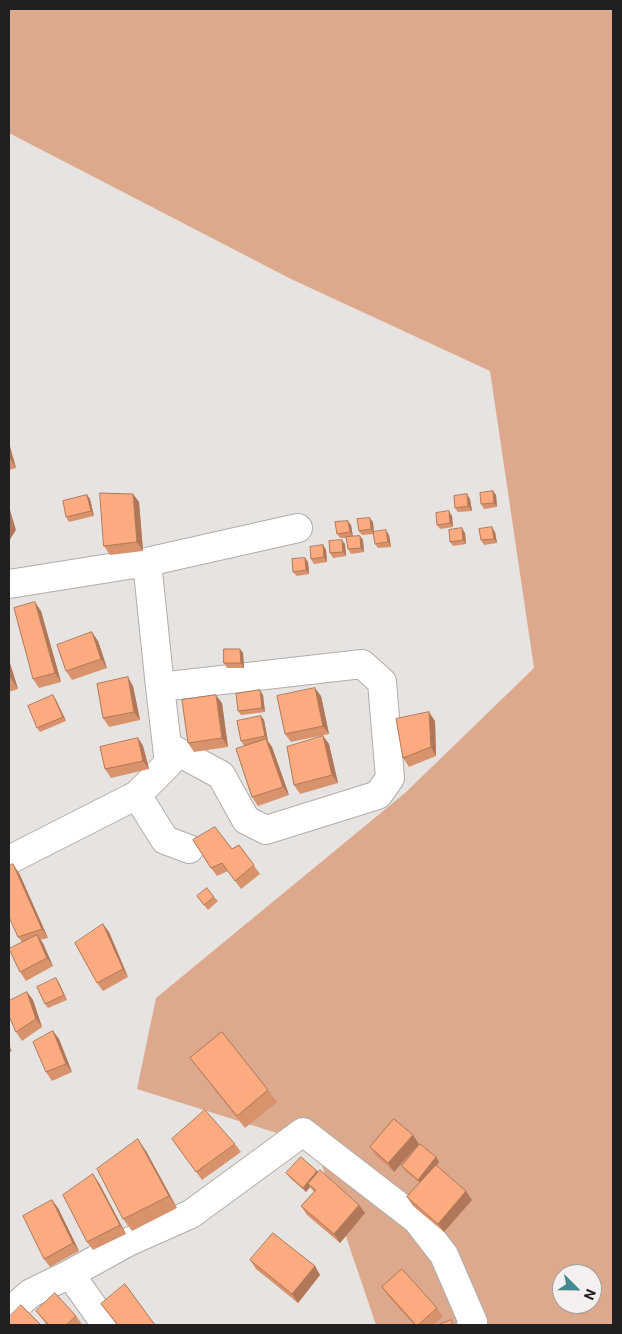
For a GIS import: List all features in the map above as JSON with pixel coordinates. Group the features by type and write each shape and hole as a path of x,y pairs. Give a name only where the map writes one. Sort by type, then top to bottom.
{"street":[{"path":"9,584 147,562 298,528"},
{"path":"9,860 137,795 169,763 147,562"},
{"path":"160,688 362,664 382,682 390,778 378,795 266,830 246,820 220,774 168,746"},
{"path":"137,795 165,840 188,849"},
{"path":"9,1312 31,1293 128,1242 191,1214 303,1132 417,1220 444,1255 472,1322 471,1325"},
{"path":"70,1274 101,1323"}],"shaded area":[{"path":"9,9 613,9 613,1325 376,1325 315,1145 137,1089 156,998 405,793 534,668 490,371 291,279 9,133"}],"building":[{"path":"493,491 494,503 481,504 480,493"},
{"path":"100,493 133,494 137,542 104,546"},
{"path":"467,494 468,506 455,508 454,496"},
{"path":"87,495 91,511 66,517 63,501"},
{"path":"449,511 450,523 437,525 436,513"},
{"path":"370,518 371,529 359,531 357,519"},
{"path":"348,521 350,532 337,534 335,522"},
{"path":"492,527 494,539 481,540 479,529"},
{"path":"462,528 463,540 450,542 449,530"},
{"path":"386,530 388,542 375,544 373,532"},
{"path":"360,536 361,548 348,549 346,537"},
{"path":"342,540 343,552 330,553 329,541"},
{"path":"323,545 324,557 311,559 310,547"},
{"path":"305,558 306,570 293,572 292,559"},
{"path":"35,602 55,673 33,679 14,608"},
{"path":"92,632 101,659 66,671 57,645"},
{"path":"224,649 240,649 241,663 224,663"},
{"path":"128,677 134,712 103,718 97,684"},
{"path":"315,688 323,726 285,734 277,696"},
{"path":"260,690 262,708 238,711 236,694"},
{"path":"53,695 63,717 37,728 28,706"},
{"path":"216,695 222,738 188,743 182,700"},
{"path":"429,712 431,747 403,758 396,719"},
{"path":"261,716 265,736 241,741 237,721"},
{"path":"323,736 332,775 294,785 287,747"},
{"path":"138,738 143,761 105,769 100,747"},
{"path":"266,739 283,787 252,797 236,749"},
{"path":"215,827 232,849 239,845 254,865 235,881 222,863 211,868 193,840"},
{"path":"13,864 42,929 18,937 9,917 9,866"},
{"path":"207,888 214,897 204,905 197,896"},
{"path":"103,924 123,969 97,983 75,943"},
{"path":"37,935 47,958 20,972 9,949"},
{"path":"56,978 64,995 45,1004 37,987"},
{"path":"27,992 36,1019 16,1032 9,1016 9,1001"},
{"path":"53,1031 66,1064 46,1072 33,1042"},
{"path":"222,1032 268,1090 237,1116 190,1058"},
{"path":"205,1110 235,1144 196,1172 172,1139"},
{"path":"394,1119 413,1135 388,1163 370,1147"},
{"path":"138,1139 169,1196 123,1219 97,1169"},
{"path":"420,1144 436,1157 418,1180 402,1166"},
{"path":"301,1157 317,1171 303,1188 286,1173"},
{"path":"436,1165 466,1191 438,1224 407,1197"},
{"path":"320,1170 359,1205 334,1234 301,1206 316,1190 308,1184"},
{"path":"93,1174 120,1225 87,1242 63,1195"},
{"path":"52,1200 73,1243 44,1259 23,1216"},
{"path":"273,1233 315,1266 292,1294 250,1260"},
{"path":"402,1269 437,1308 418,1325 382,1287"},
{"path":"125,1284 155,1325 118,1325 101,1304"},
{"path":"55,1293 76,1316 66,1325 49,1325 36,1311"},
{"path":"21,1305 41,1325 9,1325 9,1317"},
{"path":"451,1320 453,1325 438,1325"}]}
